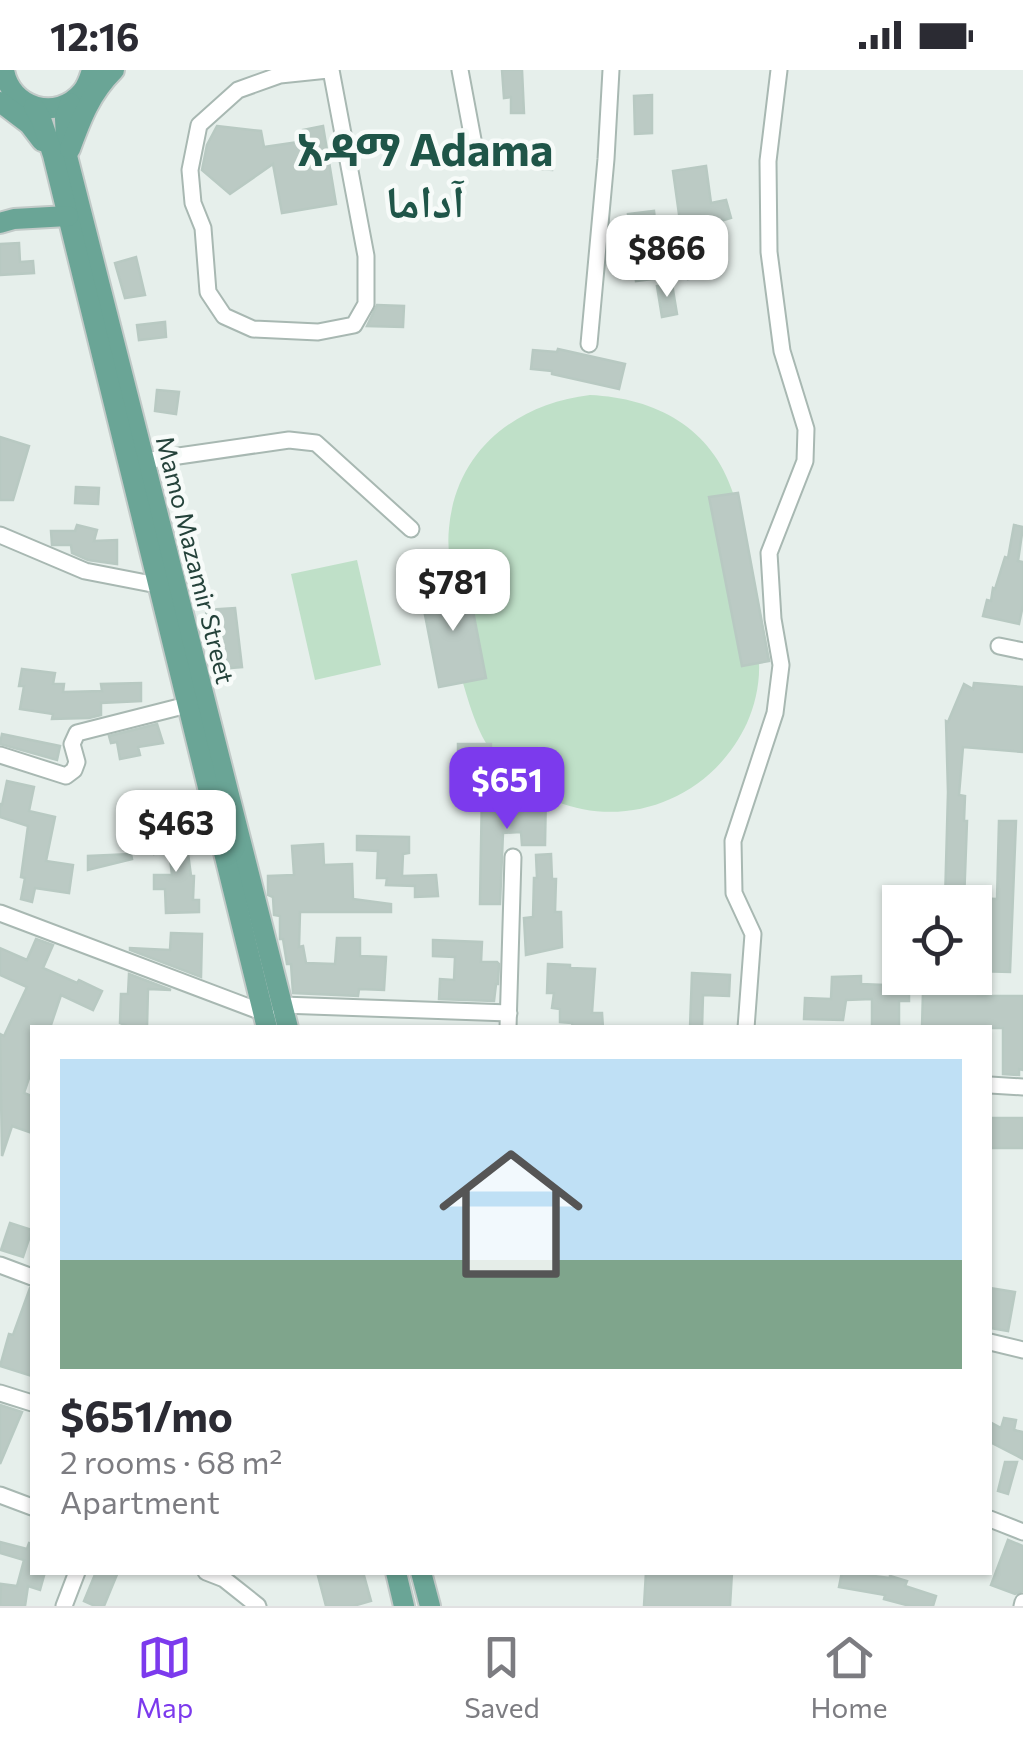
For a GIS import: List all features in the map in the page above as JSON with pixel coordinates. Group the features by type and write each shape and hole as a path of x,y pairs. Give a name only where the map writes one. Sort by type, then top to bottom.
{"main road":[{"path":"2,84 34,107 52,109 70,103 84,90 93,70"},
{"path":"2,84 29,124 60,156 95,90 114,70"},
{"name":"Mamo Mazamir Street","path":"70,103 60,156 68,216 81,239 144,460 166,583"},
{"name":"Mamo Mazamir Street","path":"34,107 60,156 277,1019"},
{"path":"0,222 68,216"},
{"path":"397,1575 404,1606"},
{"path":"422,1575 430,1606"}],"street":[{"path":"330,70 366,256 366,304 354,325 318,332 252,329 224,316 208,292 203,228 193,204 190,170 199,125 238,90 280,76 330,70"},
{"path":"460,70 474,145"},
{"path":"590,344 610,70"},
{"path":"746,1025 753,934 734,893 733,840 775,713 781,665 773,619 769,553 806,461 806,429 782,351 769,252 768,160 779,70"},
{"path":"144,460 289,440 316,443 411,528"},
{"path":"0,535 85,571 166,583"},
{"path":"998,646 1023,651"},
{"path":"0,755 66,776 77,762 72,744 77,733 196,703"},
{"path":"0,913 277,1019 509,1020 513,856"},
{"path":"992,1085 1023,1087"},
{"path":"0,1266 30,1277"},
{"path":"992,1342 1023,1350"},
{"path":"0,1393 30,1403"},
{"path":"0,1495 30,1506"},
{"path":"992,1521 1023,1532"},
{"path":"64,1606 76,1575"},
{"path":"213,1575 258,1606"}],"green space":[{"path":"590,395 637,402 659,410 696,434 724,470 733,493 738,493 770,661 759,663 752,709 727,756 700,781 670,799 636,810 601,812 566,805 533,790 503,765 483,737 463,683 439,687 420,589 453,583 448,542 454,500 477,454 515,420 563,400"},
{"path":"357,560 381,665 315,680 291,574"}],"building":[{"path":"502,70 522,70 524,113 511,113 511,97 504,98"},
{"path":"652,95 652,133 635,134 634,96"},
{"path":"217,126 261,131 264,147 305,141 303,130 323,126 336,204 282,213 273,164 230,194 202,170 207,145"},
{"path":"539,145 553,146 552,170 538,169"},
{"path":"706,166 711,203 726,200 731,218 714,223 721,274 688,279 673,171"},
{"path":"654,211 661,278 636,281 628,214"},
{"path":"19,243 20,262 33,261 34,273 0,275 0,244"},
{"path":"136,257 145,295 125,298 115,263"},
{"path":"672,284 677,314 662,317 657,286"},
{"path":"377,305 404,306 403,327 367,326"},
{"path":"165,322 166,337 139,340 137,325"},
{"path":"558,349 625,364 619,389 531,369 533,350"},
{"path":"157,390 179,392 176,414 155,411"},
{"path":"0,437 29,446 13,500 0,500"},
{"path":"76,487 99,488 98,504 75,503"},
{"path":"738,493 769,661 742,666 709,497"},
{"path":"77,525 97,530 94,541 117,540 117,564 88,560 72,553 71,545 52,545 51,531 75,531"},
{"path":"1014,525 1023,527 1018,561 1023,562 1019,624 983,616 1005,557 1008,558"},
{"path":"467,580 486,678 439,687 420,589"},
{"path":"235,608 242,667 219,669 216,643 209,644 206,610"},
{"path":"22,669 55,673 53,684 64,684 63,692 102,691 101,684 141,683 141,701 101,703 101,715 89,718 52,719 53,714 20,709"},
{"path":"974,683 1023,687 1023,752 963,747 959,795 965,796 967,821 965,885 945,885 946,721 964,684 973,689"},
{"path":"157,724 163,743 138,747 140,755 120,759 117,742 111,743 109,736"},
{"path":"2,734 60,746 57,760 0,744"},
{"path":"458,744 491,744 491,760 458,760"},
{"path":"7,781 34,787 29,811 55,817 46,861 73,865 69,893 35,888 32,902 21,899 28,826 0,817"},
{"path":"482,790 546,791 545,845 522,845 521,832 503,833 500,904 480,904"},
{"path":"999,821 1016,821 1010,972 992,971 992,899 997,899"},
{"path":"161,832 163,840 193,837 194,844 187,846 194,876 193,900 199,900 199,912 166,913 165,889 154,889 154,875 172,875 169,850 154,854 150,835"},
{"path":"357,836 409,837 402,876 436,875 438,896 415,897 415,886 386,885 387,878 377,878 378,851 357,850"},
{"path":"323,844 324,865 352,864 353,899 391,904 391,912 300,912 299,947 303,946 306,963 335,964 337,938 360,938 360,956 386,957 384,990 359,989 358,996 293,993 291,964 287,964 280,939 280,916 274,915 273,897 268,895 268,876 294,875 292,846"},
{"path":"131,854 132,859 88,870 88,856"},
{"path":"551,854 552,879 556,879 555,912 561,912 562,947 526,955 524,918 533,917 536,855"},
{"path":"171,933 202,934 201,977 130,950 170,950"},
{"path":"36,939 53,945 43,968 102,991 93,1010 61,995 51,1025 30,1025 30,1075 24,1093 30,1095 30,1132 12,1126 2,1156 0,1034 4,1036 27,987 0,975 0,948 27,960"},
{"path":"433,940 482,942 481,962 499,964 494,1001 439,999 440,979 454,980 455,957 433,956"},
{"path":"548,964 595,969 592,1013 602,1013 603,1025 560,1022 560,1009 552,1008 554,993 547,993"},
{"path":"692,973 730,975 729,996 703,995 702,1025 690,1025"},
{"path":"129,974 171,990 148,989 147,1025 120,1023 121,994 128,994"},
{"path":"861,976 861,984 882,985 882,995 909,995 909,1001 899,1001 899,1025 872,1025 872,999 846,1000 843,1020 804,1019 805,998 831,999 832,977"},
{"path":"923,995 1023,996 1023,1070 1019,1069 1019,1075 1003,1074 1003,1028 922,1025"},
{"path":"992,1118 1023,1118 1023,1148 992,1148"},
{"path":"10,1223 30,1229 23,1257 1,1250"},
{"path":"30,1288 30,1375 0,1366 9,1334 13,1335"},
{"path":"992,1288 1015,1292 1008,1331 992,1328"},
{"path":"0,1405 22,1412 0,1464"},
{"path":"1004,1418 1016,1420 1014,1430 1023,1432 1023,1459 992,1443 992,1423 1001,1428"},
{"path":"1005,1462 1017,1462 1008,1494 998,1491"},
{"path":"1008,1540 1023,1546 1023,1591 1015,1594 991,1585"},
{"path":"0,1542 27,1549 30,1543 30,1575 44,1575 40,1590 28,1586 25,1606 0,1606 1,1584 17,1586 24,1560 0,1553"},
{"path":"95,1575 117,1575 104,1606 84,1601"},
{"path":"318,1575 364,1575 371,1601 326,1606"},
{"path":"646,1575 732,1575 730,1606 644,1606"},
{"path":"841,1575 890,1576 907,1581 905,1586 936,1596 933,1606 910,1606 884,1599 885,1595 839,1587"}],"district":[{"name":"አዳማ Adama آداما","path":"425,176"}]}
